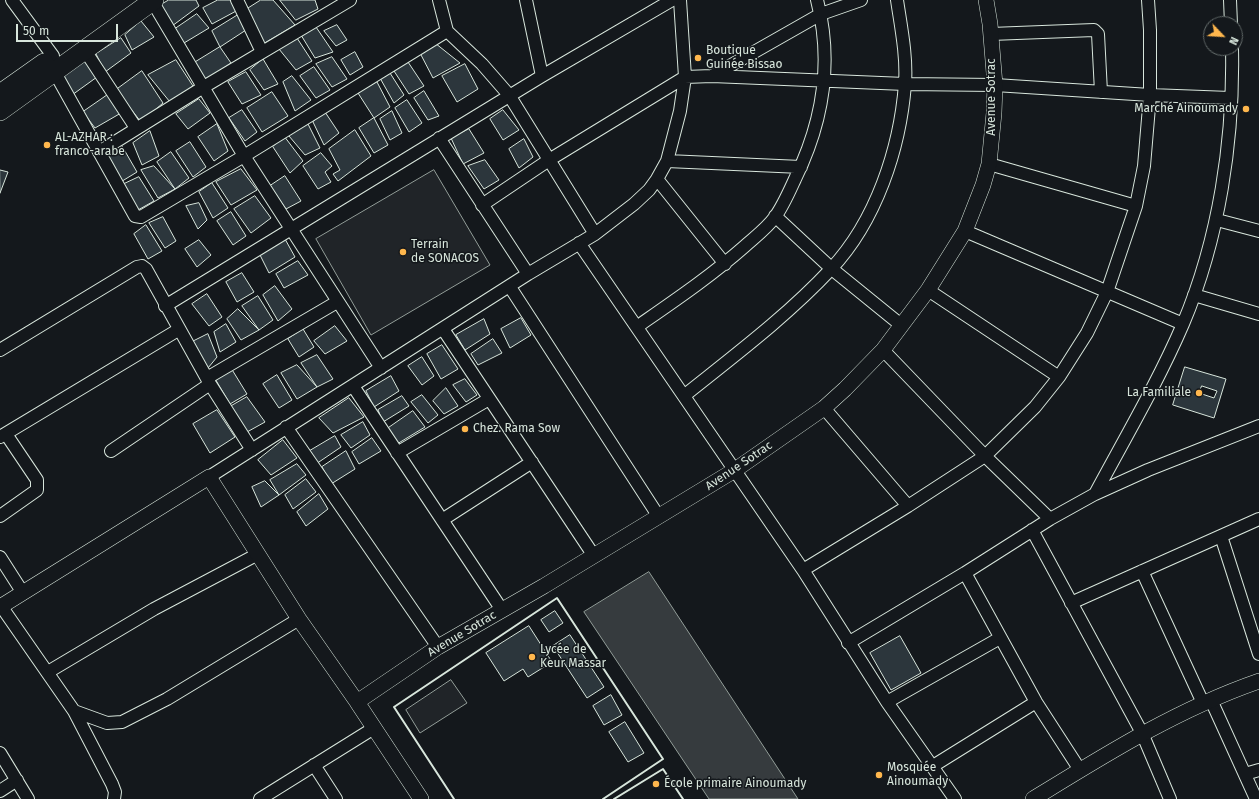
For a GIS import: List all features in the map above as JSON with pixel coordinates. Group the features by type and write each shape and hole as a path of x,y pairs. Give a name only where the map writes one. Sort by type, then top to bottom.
{"main road":[{"path":"0,111 54,63 131,0"},
{"path":"0,94 54,63 84,49 153,1"}],"street":[{"path":"12,0 54,63 99,152 135,216 141,217 244,156 447,31"},
{"path":"237,0 262,52"},
{"path":"99,152 262,52 330,5 350,0"},
{"path":"439,0 447,31 482,64 509,96 594,234"},
{"path":"526,0 542,76"},
{"path":"165,306 439,138 672,0"},
{"path":"114,799 116,792 74,711 48,672 0,606 252,450 286,427 510,287 528,274 580,243 634,204 657,179 667,161 680,111 685,77 680,0"},
{"path":"638,326 725,264 775,216 801,167 818,124 825,81 826,56 821,14 817,0"},
{"path":"712,76 821,14 861,0"},
{"path":"685,395 761,335 832,268 849,246 864,222 880,188 892,154 905,84 905,59 897,0"},
{"name":"Avenue Sotrac","path":"357,702 438,647 594,556 735,470 824,408 883,350 928,290 965,231 983,185 989,164 994,133 995,85 991,34 986,0"},
{"path":"802,570 908,506 985,456 1035,407 1059,377 1087,333 1107,292 1136,206 1144,166 1150,95 1148,0"},
{"path":"1230,0 1231,16"},
{"path":"153,1 202,88 244,156 381,368"},
{"path":"991,34 1094,30 1098,34 1101,92"},
{"path":"84,49 136,128"},
{"path":"1096,494 1183,324 1194,295 1217,220 1225,169 1232,56"},
{"path":"482,205 548,160 685,77 712,76 905,84 995,85 1150,95 1230,98"},
{"path":"439,138 528,274"},
{"path":"667,161 801,167"},
{"path":"989,164 1136,206"},
{"path":"657,179 725,264"},
{"path":"775,216 832,268 901,325"},
{"path":"1217,220 1259,231"},
{"path":"965,231 1183,324"},
{"path":"580,243 685,395 802,570 887,702 955,799"},
{"path":"0,350 137,267 142,266 146,269 178,330 208,381 252,450"},
{"path":"510,287 659,517"},
{"path":"928,290 1059,377"},
{"path":"1194,295 1259,314"},
{"path":"111,451 208,381 337,302"},
{"path":"443,329 594,556"},
{"path":"0,516 38,490 37,480 3,436 178,330"},
{"path":"883,350 985,456 1050,519"},
{"path":"353,386 502,610"},
{"path":"397,453 489,399"},
{"path":"824,408 908,506"},
{"path":"848,643 965,573 1050,519 1096,494 1155,468 1259,426"},
{"path":"286,427 438,647"},
{"path":"442,520 532,462"},
{"path":"209,476 299,619 374,728 416,798"},
{"path":"1071,603 1259,519"},
{"path":"1032,530 1142,733 1170,799"},
{"path":"1221,536 1259,654"},
{"path":"48,672 154,609 258,554"},
{"path":"0,557 23,593"},
{"path":"1142,571 1207,702 1245,774 1256,799"},
{"path":"965,573 1036,702 1080,770"},
{"path":"74,711 107,723 122,722 167,699 299,619"},
{"path":"887,702 1000,638"},
{"path":"1033,799 1142,733 1207,702 1259,681"},
{"path":"933,766 1036,702"},
{"path":"260,799 374,728"},
{"path":"0,753 28,799"},
{"path":"314,765 336,799"},
{"path":"1245,774 1259,770"},
{"path":"0,791 17,780"}],"shaded area":[{"name":"Terrain de SONACOS","path":"434,170 490,265 371,335 316,239"},
{"path":"649,572 798,799 709,799 584,612"},
{"path":"451,680 467,703 420,733 406,710"}],"building":[{"path":"169,0 196,0 199,6 172,26 159,6"},
{"path":"218,0 230,0 238,10 212,24 203,8"},
{"path":"261,0 273,0 295,25 263,44 244,11"},
{"path":"280,0 315,0 318,9 296,20"},
{"path":"197,14 209,28 184,43 175,29"},
{"path":"238,15 246,30 220,47 212,31"},
{"path":"141,21 154,37 132,50 125,35"},
{"path":"337,25 347,40 336,46 324,31"},
{"path":"316,27 333,52 315,58 301,35"},
{"path":"121,38 131,53 105,72 96,54"},
{"path":"297,38 312,61 296,70 279,49"},
{"path":"435,43 460,63 433,78 420,53"},
{"path":"220,47 231,63 206,80 194,63"},
{"path":"355,52 363,67 350,75 341,60"},
{"path":"86,57 97,77 72,95 62,76"},
{"path":"332,57 347,79 332,87 316,64"},
{"path":"263,59 278,84 264,90 250,70"},
{"path":"176,60 193,86 170,102 148,75"},
{"path":"408,62 424,86 409,94 394,71"},
{"path":"465,64 478,89 457,102 442,76"},
{"path":"314,67 330,90 316,98 300,76"},
{"path":"142,71 163,103 141,122 116,90"},
{"path":"246,72 261,95 242,104 228,82"},
{"path":"390,73 404,95 394,103 380,78"},
{"path":"292,76 311,100 295,111 283,82"},
{"path":"377,82 390,107 374,118 358,93"},
{"path":"424,91 439,116 428,120 414,98"},
{"path":"272,92 288,116 262,132 247,108"},
{"path":"109,94 121,113 95,128 83,112"},
{"path":"199,99 210,113 188,129 176,114"},
{"path":"407,100 422,123 409,132 395,108"},
{"path":"242,110 257,132 245,141 229,118"},
{"path":"503,110 519,130 503,140 490,119"},
{"path":"392,111 402,133 390,140 380,119"},
{"path":"325,112 339,133 324,145 313,122"},
{"path":"374,118 388,145 374,153 359,128"},
{"path":"307,122 320,148 305,155 289,136"},
{"path":"217,124 228,151 214,161 198,137"},
{"path":"469,129 484,153 463,164 451,138"},
{"path":"355,130 371,156 338,181 333,174 340,170 329,149"},
{"path":"150,131 159,156 142,165 133,143"},
{"path":"284,136 303,161 290,173 273,147"},
{"path":"524,139 533,157 519,168 509,149"},
{"path":"190,142 206,167 193,177 176,151"},
{"path":"122,146 137,172 119,183 104,156"},
{"path":"171,152 189,178 175,189 157,162"},
{"path":"321,153 332,166 325,172 331,182 318,189 303,166"},
{"path":"485,160 499,180 484,189 468,166"},
{"path":"154,166 175,189 158,198 141,170"},
{"path":"241,169 257,190 231,205 216,182"},
{"path":"0,170 8,172 0,193"},
{"path":"285,176 301,201 286,209 270,186"},
{"path":"139,177 154,201 138,210 122,185"},
{"path":"212,183 228,208 213,218 199,192"},
{"path":"255,196 271,218 251,233 234,209"},
{"path":"199,203 207,220 198,229 186,206"},
{"path":"231,212 246,236 233,245 217,221"},
{"path":"163,217 176,241 165,248 149,223"},
{"path":"146,225 162,251 148,259 134,234"},
{"path":"285,239 295,257 269,273 260,255"},
{"path":"199,240 211,255 197,267 185,249"},
{"path":"298,261 308,275 284,288 276,274"},
{"path":"242,273 254,292 237,302 226,282"},
{"path":"275,286 292,309 278,321 263,295"},
{"path":"207,294 222,317 209,326 192,304"},
{"path":"258,296 273,320 259,330 242,306"},
{"path":"238,309 259,330 241,340 227,319"},
{"path":"521,318 531,335 510,348 501,329"},
{"path":"484,319 490,334 465,350 456,335"},
{"path":"226,324 236,342 220,352 214,332"},
{"path":"335,326 347,341 325,354 314,341"},
{"path":"303,329 314,347 299,357 288,339"},
{"path":"208,334 217,357 208,368 192,342"},
{"path":"493,339 502,353 478,365 471,354"},
{"path":"442,345 458,369 441,379 427,354"},
{"path":"317,355 333,379 317,387 301,363"},
{"path":"422,357 434,376 422,385 408,366"},
{"path":"297,365 317,387 297,399 281,373"},
{"path":"1185,367 1226,379 1214,418 1173,405","holes":["1202,386 1217,391 1214,398 1199,393"]},
{"path":"231,368 247,394 230,404 214,377"},
{"path":"277,375 292,400 279,408 263,384"},
{"path":"391,376 399,391 374,407 366,391"},
{"path":"465,379 477,395 466,402 453,385"},
{"path":"446,388 458,406 444,414 433,401"},
{"path":"422,395 438,415 428,423 411,402"},
{"path":"402,396 409,406 383,422 378,410"},
{"path":"247,397 265,422 247,432 228,408"},
{"path":"349,398 364,417 333,433 319,418"},
{"path":"217,410 235,437 210,453 193,424"},
{"path":"413,411 425,427 397,444 387,429"},
{"path":"363,422 370,435 351,448 341,435"},
{"path":"335,436 341,447 316,464 308,452"},
{"path":"372,438 381,451 359,464 352,452"},
{"path":"283,440 297,458 271,475 258,460"},
{"path":"346,451 355,469 331,484 322,467"},
{"path":"297,464 306,475 279,495 270,480"},
{"path":"306,479 316,492 293,509 285,495"},
{"path":"265,481 279,495 261,507 252,487"},
{"path":"319,494 328,509 306,526 297,512"},
{"path":"555,611 563,623 549,632 541,620"},
{"path":"529,626 552,662 528,677 523,669 504,681 486,653"},
{"path":"570,635 604,687 587,698 553,646"},
{"path":"900,636 921,673 891,690 870,653"},
{"path":"611,695 622,715 604,725 593,706"},
{"path":"625,722 644,753 628,762 609,732"}],"wall":[{"path":"454,799 394,707 557,598 663,759 603,799"},
{"path":"614,799 663,769 683,799"}],"place":[{"name":"Boutique Guinée Bissao","path":"698,58"},
{"name":"Marché Ainoumady","path":"1246,109"},
{"name":"AL-AZHAR : franco-arabe","path":"47,145"},
{"name":"Terrain de SONACOS","path":"403,252"},
{"name":"La Familiale","path":"1199,393"},
{"name":"Chez. Rama Sow","path":"465,429"},
{"name":"Lycée de Keur Massar","path":"532,657"},
{"name":"Mosquée Ainoumady","path":"879,775"},
{"name":"École primaire Ainoumady","path":"656,784"}]}
